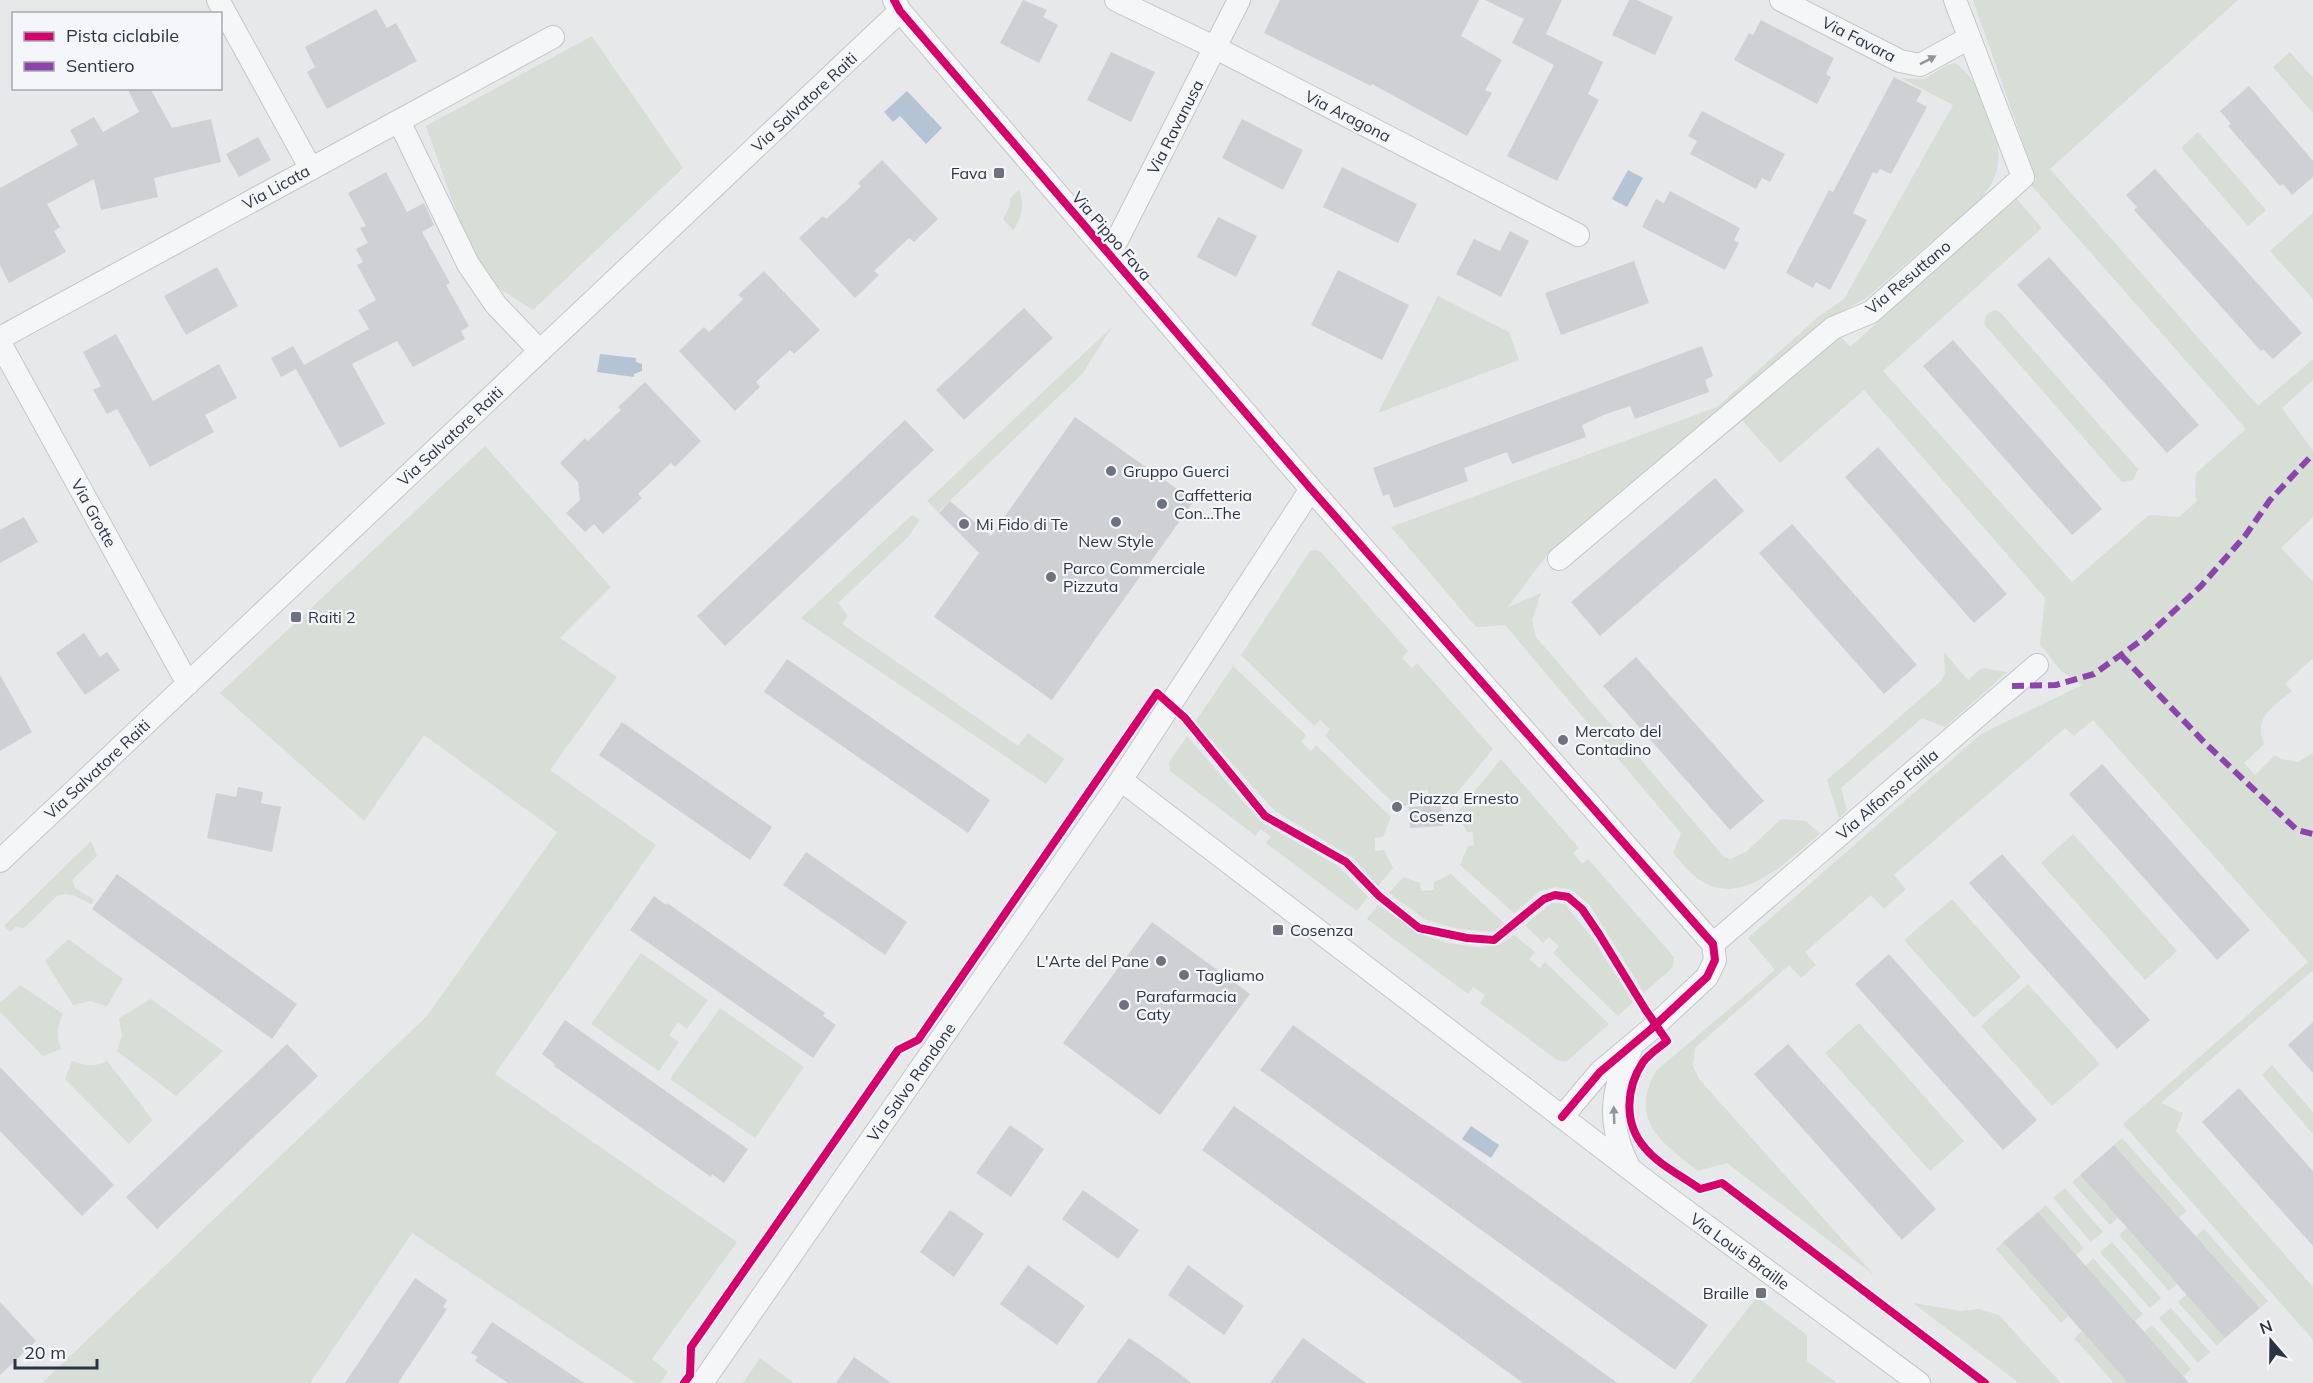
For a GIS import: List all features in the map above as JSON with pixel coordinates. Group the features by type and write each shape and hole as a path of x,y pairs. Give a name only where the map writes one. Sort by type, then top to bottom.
{"street":[{"path":"218,0 311,169"},
{"name":"Via Aragona","path":"1116,0 1216,48 1578,235"},
{"name":"Via Ravanusa","path":"1110,254 1239,0"},
{"name":"Via Favara","path":"1781,0 1900,61 1920,65 1969,38"},
{"name":"Via Resuttano","path":"1558,559 1833,328 1871,312 2023,177 1955,0"},
{"name":"Via Pippo Fava","path":"897,6 1311,489 1713,944"},
{"name":"Via Salvatore Raiti","path":"0,861 540,351 897,6"},
{"name":"Via Licata","path":"0,338 553,37"},
{"path":"399,121 468,264 496,305 540,351"},
{"name":"Via Grotte","path":"0,343 188,684"},
{"name":"Via Salvo Randone","path":"702,1383 1121,780 1311,489"},
{"name":"Via Alfonso Failla","path":"1713,944 2037,665"},
{"name":"Via Louis Braille","path":"1121,780 1631,1170 1920,1383"},
{"path":"1562,1117 1600,1072 1707,978 1714,960 1713,944"},
{"path":"1631,1170 1614,1128 1613,1105 1622,1069 1634,1044"}],"shaded area":[{"path":"1973,0 2238,0 2050,169 2258,406 2313,359 2313,380 2282,408 2313,451 2313,517 2281,548 2313,582 2313,658 2285,684 2292,691 2267,713 2261,727 2264,744 2244,763 2255,775 2275,755 2298,762 2313,753 2313,970 2161,1103 2183,1113 2176,1131 2313,1287 2313,1340 2123,1124 2308,962 2093,720 2074,736 2065,728 1894,875 1906,889 1884,909 1871,895 1805,952 1816,965 1801,978 1789,965 1695,1048 1693,1066 1699,1079 1874,1275 1727,1163 1698,1171 1662,1140 1647,1117 1648,1088 1656,1071 1775,970 1748,938 1981,734 2082,685 2061,671 2040,644 2045,598 1864,390 1780,463 1742,420 1839,335 1850,347 2016,198 2042,228 1883,371 2072,582 2149,515 2179,517 2198,500 2195,497 2196,473 2246,429 2031,185 2036,180"},
{"path":"592,36 683,168 533,310 500,289 473,260 426,126"},
{"path":"2290,52 2313,78 2313,113 2273,67"},
{"path":"1955,63 1973,81 1981,94 1993,122 1996,137 1998,163 1996,173 1980,200 1866,298 1822,323 1547,555 1507,608 1541,593 1532,620 1536,637 1724,857 1730,859 1746,852 1781,819 1806,821 1820,834 1766,876 1751,884 1735,888 1719,888 1699,879 1673,853 1681,833 1505,625 1476,627 1391,527 1717,407 1818,317 1844,299 1953,105 1901,78 1924,79 1947,65"},
{"path":"2198,132 2266,210 2248,226 2181,148"},
{"path":"1019,189 1022,211 1013,230 1003,219 1010,206 1010,199"},
{"path":"2313,213 2313,299 2270,251"},
{"path":"1438,296 1509,332 1519,360 1378,413"},
{"path":"1996,310 2138,469 2133,480 2122,482 1985,325 1987,315"},
{"path":"1112,327 1083,373 938,512 927,501"},
{"path":"485,446 611,587 560,638 617,677 550,770 656,845 495,1074 737,1242 652,1359 668,1372 660,1383 636,1383 412,1233 310,1383 42,1383 427,1016 557,832 424,735 364,821 220,693"},
{"path":"912,515 920,520 908,537 838,603 848,616 842,624 1018,746 1028,733 1064,759 1046,784 801,618"},
{"path":"1317,550 1408,651 1402,658 1412,668 1417,663 1493,749 1447,805 1428,799 1428,790 1415,791 1415,801 1399,809 1325,736 1330,729 1320,720 1314,726 1241,655 1310,551"},
{"path":"1944,652 1968,680 1982,668 2007,672 1945,727 1922,718 1841,788 1847,810 1839,818 1827,780 1941,681 1945,673"},
{"path":"1233,666 1306,735 1301,742 1311,751 1316,745 1391,817 1383,837 1375,838 1375,851 1384,850 1393,868 1378,886 1352,857 1275,811 1195,722"},
{"path":"1187,736 1261,822 1338,866 1368,897 1357,911 1266,843 1271,836 1260,829 1256,836 1170,771 1169,762"},
{"path":"1501,759 1579,848 1573,853 1582,864 1588,859 1674,957 1673,967 1644,993 1590,905 1572,890 1555,887 1540,891 1514,913 1460,865 1468,846 1474,845 1473,832 1467,832 1457,813"},
{"path":"2073,834 2177,951 2145,980 2041,863"},
{"path":"91,841 97,856 72,880 75,888 94,900 91,904 70,895 57,896 24,928 15,927 10,932 4,926"},
{"path":"1451,874 1505,924 1492,932 1459,929 1426,920 1389,893 1403,877 1420,883 1421,891 1434,890 1434,882"},
{"path":"1952,899 2021,977 1974,1018 1904,940"},
{"path":"1552,903 1565,904 1593,939 1633,1002 1618,1016 1553,953 1559,946 1549,937 1543,943 1525,925"},
{"path":"1378,905 1422,935 1448,943 1477,947 1499,945 1514,935 1535,952 1529,959 1540,968 1545,962 1609,1024 1566,1062 1557,1060 1480,1003 1485,995 1473,987 1468,994 1367,919"},
{"path":"68,939 123,979 107,1006 90,1001 73,1005 45,961"},
{"path":"641,953 708,1000 687,1029 678,1022 669,1035 679,1042 659,1071 591,1024"},
{"path":"2028,984 2100,1064 2052,1106 1981,1026"},
{"path":"20,985 63,1014 58,1032 61,1049 43,1056 0,1012 0,1003"},
{"path":"151,999 223,1051 176,1096 117,1051 122,1036 119,1018"},
{"path":"720,1008 804,1067 755,1138 670,1079"},
{"path":"1859,1023 1964,1141 1930,1171 1825,1053"},
{"path":"72,1061 90,1065 107,1061 153,1120 129,1144 65,1079"},
{"path":"2272,1065 2313,1112 2313,1134 2262,1075"},
{"path":"2122,1138 2187,1211 2179,1217 2114,1145"},
{"path":"2080,1175 2118,1218 2110,1225 2072,1182"},
{"path":"2065,1188 2103,1232 2091,1242 2053,1198"},
{"path":"2046,1205 2084,1248 2076,1255 2038,1212"},
{"path":"2127,1228 2177,1284 2169,1291 2119,1235"},
{"path":"2204,1229 2268,1301 2260,1308 2196,1236"},
{"path":"2003,1242 2068,1316 2061,1323 1996,1249"},
{"path":"2112,1242 2161,1298 2150,1308 2100,1252"},
{"path":"2093,1258 2143,1314 2135,1321 2085,1266"},
{"path":"2187,1294 2225,1338 2217,1346 2178,1302"},
{"path":"1757,1297 1807,1335 1807,1361 1837,1383 1690,1383"},
{"path":"1913,1303 1961,1311 1979,1309 1999,1315 2061,1383 2019,1383"},
{"path":"2171,1308 2210,1352 2198,1363 2159,1318"},
{"path":"2152,1325 2191,1369 2183,1376 2144,1332"},
{"path":"2082,1331 2128,1383 2114,1383 2074,1338"},
{"path":"760,1358 794,1383 743,1383"}],"water":[{"path":"907,91 942,128 926,144 900,116 893,122 884,112"},
{"path":"1628,170 1643,178 1627,207 1612,199"},
{"path":"600,354 636,358 636,362 642,364 642,371 634,374 634,377 597,372"},
{"path":"1471,1126 1499,1145 1491,1158 1462,1139"}],"building":[{"path":"1023,0 1047,10 1043,17 1058,25 1039,63 1000,43"},
{"path":"1280,0 1479,0 1461,36 1502,60 1485,90 1492,93 1467,136 1372,84 1371,86 1264,33"},
{"path":"1485,0 1562,0 1546,34 1603,62 1588,94 1599,100 1557,181 1507,156 1554,65 1512,43 1524,19"},
{"path":"1629,0 1637,0 1673,17 1655,55 1612,35"},
{"path":"376,9 387,28 396,23 417,61 327,109 307,72 315,67 305,47"},
{"path":"1761,20 1834,58 1826,74 1831,77 1817,104 1734,60 1749,33 1753,35"},
{"path":"1111,52 1155,72 1131,122 1087,100"},
{"path":"1894,77 1922,91 1916,101 1927,107 1891,174 1880,169 1877,174 1873,172 1853,213 1867,220 1830,290 1816,282 1813,288 1786,273 1829,190 1833,192"},
{"path":"2249,86 2313,161 2313,177 2292,195 2283,184 2280,186 2228,126 2231,124 2220,111"},
{"path":"128,90 151,90 172,128 211,119 221,162 154,178 158,197 101,210 94,179 47,204 60,227 54,231 66,252 9,283 0,265 0,188 78,145 70,130 94,117 103,132 139,112"},
{"path":"1702,111 1785,154 1770,182 1762,178 1756,189 1690,154 1697,141 1688,136"},
{"path":"1242,119 1303,150 1283,190 1222,158"},
{"path":"258,137 271,160 239,177 226,154"},
{"path":"882,160 938,219 914,242 909,238 874,271 879,275 855,298 799,238 823,216 826,219 845,202 861,186 858,183"},
{"path":"1342,167 1417,204 1398,243 1323,207"},
{"path":"2155,169 2302,333 2273,359 2263,349 2261,351 2134,210 2137,207 2126,195"},
{"path":"386,172 407,212 424,203 434,225 422,232 450,283 446,285 469,326 461,331 465,339 413,367 397,341 352,364 385,424 340,448 296,369 281,377 271,358 293,346 304,365 369,329 358,310 376,300 357,265 363,262 356,249 368,243 360,228 366,226 348,193"},
{"path":"1670,191 1740,228 1734,240 1739,243 1725,270 1642,227 1656,199 1664,203"},
{"path":"1218,217 1257,236 1236,277 1197,257"},
{"path":"1510,231 1529,241 1501,297 1456,274 1474,239 1500,251"},
{"path":"2049,257 2199,425 2167,453 2017,285"},
{"path":"1634,261 1649,303 1561,335 1545,293"},
{"path":"217,267 238,306 186,335 164,296"},
{"path":"1338,270 1409,305 1382,360 1311,325"},
{"path":"764,271 820,330 794,354 790,350 756,382 760,387 735,411 679,351 704,327 709,332 743,299 738,295"},
{"path":"1024,308 1053,338 964,420 936,390"},
{"path":"116,334 153,401 219,364 237,398 205,415 214,432 150,467 117,409 107,414 93,390 101,386 83,352"},
{"path":"1953,340 2102,509 2072,535 1923,366"},
{"path":"1702,346 1713,376 1705,380 1709,392 1635,419 1630,406 1606,414 1582,425 1586,437 1512,464 1507,452 1464,468 1468,481 1394,508 1389,494 1383,496 1373,468"},
{"path":"645,382 701,441 675,467 671,463 638,494 642,498 603,534 594,524 585,532 566,513 580,500 578,482 560,463 585,438 588,441 621,410 618,407"},
{"path":"1075,417 1194,501 1052,700 934,617 979,553 939,513 950,501 991,536"},
{"path":"905,420 934,450 725,646 697,616"},
{"path":"1878,447 2007,594 1974,623 1845,477"},
{"path":"1715,478 1744,511 1600,636 1571,602"},
{"path":"24,517 38,542 0,563 0,530"},
{"path":"1792,524 1917,665 1884,694 1759,553"},
{"path":"84,633 100,657 107,652 120,670 85,695 56,653"},
{"path":"1636,657 1764,801 1730,830 1603,686"},
{"path":"787,659 990,800 968,833 764,692"},
{"path":"0,675 32,732 0,751"},
{"path":"622,722 772,827 750,860 599,755"},
{"path":"2102,764 2250,930 2217,960 2069,794"},
{"path":"238,787 263,792 261,803 281,807 272,852 207,838 216,793 236,797"},
{"path":"1441,805 1443,826 1410,828 1409,807"},
{"path":"806,852 907,922 885,955 783,885"},
{"path":"2002,854 2150,1020 2117,1049 1969,883"},
{"path":"117,874 297,1004 272,1039 92,909"},
{"path":"654,896 825,1013 823,1016 836,1025 813,1058 630,930"},
{"path":"1152,922 1250,994 1160,1115 1063,1043"},
{"path":"1889,954 2037,1120 2003,1150 1855,984"},
{"path":"565,1020 748,1149 724,1183 712,1174 711,1177 554,1066 555,1064 542,1054"},
{"path":"2313,1022 2313,1073 2288,1045"},
{"path":"1293,1025 1708,1325 1675,1370 1260,1070"},
{"path":"287,1044 318,1076 157,1229 126,1197"},
{"path":"1788,1044 1936,1209 1902,1240 1754,1074"},
{"path":"0,1067 114,1185 82,1216 0,1131"},
{"path":"2239,1088 2313,1171 2313,1246 2202,1122"},
{"path":"1234,1106 1617,1383 1523,1383 1469,1344 1202,1150"},
{"path":"1010,1125 1044,1149 1011,1197 976,1173"},
{"path":"2114,1145 2260,1308 2225,1338 2080,1175"},
{"path":"1083,1190 1139,1230 1118,1259 1062,1219"},
{"path":"950,1210 984,1234 954,1277 920,1252"},
{"path":"2038,1212 2189,1383 2128,1383 2003,1242"},
{"path":"1028,1265 1085,1306 1057,1345 1000,1304"},
{"path":"1188,1265 1244,1306 1224,1335 1168,1295"},
{"path":"415,1278 447,1300 443,1307 447,1309 398,1383 345,1383"},
{"path":"0,1302 36,1341 0,1375"},
{"path":"492,1322 584,1383 508,1383 475,1361 478,1357 471,1353"},
{"path":"1129,1338 1158,1358 1192,1383 1096,1383"},
{"path":"1303,1338 1366,1383 1270,1383"},
{"path":"854,1357 891,1383 836,1383"}],"marked path":[{"path":"2012,686 2056,685 2094,674 2146,637 2201,586 2245,536 2270,500 2313,454"},
{"path":"2121,655 2204,742 2297,830 2313,834"}],"cycle path":[{"path":"894,0 900,11 1311,489 1713,944 1715,960 1707,977 1600,1072 1562,1117"},
{"path":"684,1383 690,1375 691,1347 898,1050 918,1040 1157,693 1185,718 1265,816 1346,862 1379,896 1419,928 1467,938 1494,940 1544,899 1555,895 1568,897 1582,909 1667,1041 1643,1062 1630,1094 1630,1117 1633,1128 1645,1148 1664,1165 1700,1189 1722,1183 1985,1383"}],"place":[{"name":"Fava","path":"999,173"},
{"name":"Gruppo Guerci","path":"1111,471"},
{"name":"Caffetteria Con...The","path":"1162,504"},
{"name":"New Style","path":"1116,522"},
{"name":"Mi Fido di Te","path":"964,524"},
{"name":"Parco Commerciale Pizzuta","path":"1051,577"},
{"name":"Raiti 2","path":"296,617"},
{"name":"Mercato del Contadino","path":"1563,740"},
{"name":"Piazza Ernesto Cosenza","path":"1397,807"},
{"name":"Cosenza","path":"1278,930"},
{"name":"L'Arte del Pane","path":"1161,961"},
{"name":"Tagliamo","path":"1184,975"},
{"name":"Parafarmacia Caty","path":"1124,1005"},
{"name":"Braille","path":"1761,1293"}]}
